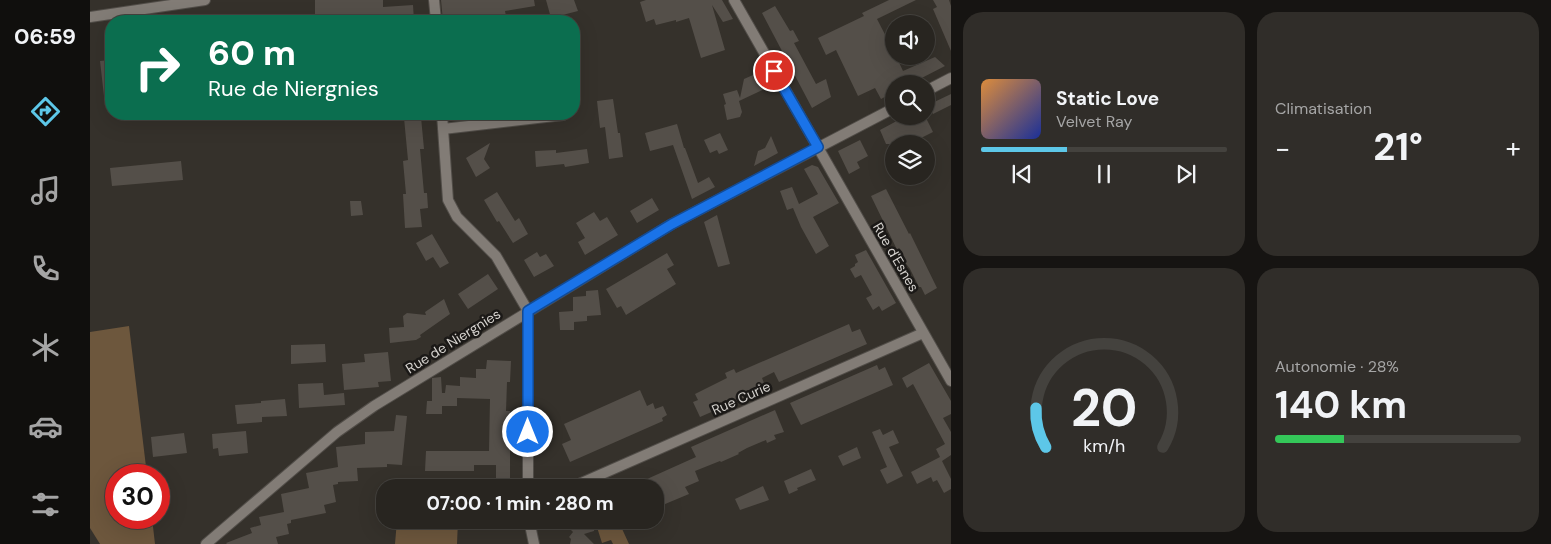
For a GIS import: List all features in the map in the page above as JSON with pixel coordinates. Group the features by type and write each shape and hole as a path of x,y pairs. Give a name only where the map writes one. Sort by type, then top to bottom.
{"street":[{"path":"90,17 205,0"},
{"path":"434,0 435,15"},
{"name":"Rue d'Esnes","path":"734,0 951,381"},
{"path":"935,86 951,78"},
{"name":"Rue de Niergnies","path":"206,544 353,420 672,224 885,113"},
{"path":"442,120 448,200 457,217 496,256 528,311 528,479"},
{"path":"443,129 520,120"},
{"name":"Rue Curie","path":"590,479 923,333"},
{"path":"531,529 534,544"}],"shaded area":[{"path":"129,326 146,464 105,464 105,529 153,529 155,544 100,544 90,528 90,332"},
{"path":"396,529 458,529 457,544 395,544"},
{"path":"598,529 622,529 629,544 613,544 611,540 602,543"}],"building":[{"path":"315,0 383,0 383,7 413,5 414,15 353,15 315,15"},
{"path":"441,0 534,0 535,6 505,11 506,15 442,15"},
{"path":"546,0 574,0 578,11 563,15 550,15"},
{"path":"646,0 722,0 733,19 723,22 712,5 725,50 701,58 689,18 656,25 654,19 646,22 640,2"},
{"path":"889,0 916,0 877,19 885,35 885,65 900,65 903,71 917,65 935,65 935,57 945,66 928,75 885,75 885,97 881,99 875,88 858,96 836,50 826,55 818,38 864,16 862,13"},
{"path":"933,0 949,0 951,6 951,51 933,9 937,7"},
{"path":"775,6 790,31 793,30 799,41 794,43 816,84 826,79 831,97 812,108 762,13"},
{"path":"105,60 105,96 104,96 100,61"},
{"path":"762,71 771,86 739,101 742,112 740,117 727,120 723,94 737,90 740,98 744,79"},
{"path":"951,94 951,105 935,113 935,102"},
{"path":"613,99 623,157 609,159 605,127 600,128 597,101"},
{"path":"404,120 421,120 424,149 420,149 424,193 427,193 428,208 420,209 422,227 405,228 403,194 406,194 403,161 408,160"},
{"path":"677,124 698,183 709,177 715,187 692,199 673,145 650,151 645,133"},
{"path":"889,125 930,125 933,132 927,135 885,135 885,142 880,130"},
{"path":"720,133 728,150 719,154 717,150 710,153 704,140"},
{"path":"771,136 778,153 754,166 758,151 765,148"},
{"path":"860,140 868,156 857,162 860,168 849,174 838,151"},
{"path":"490,143 484,159 490,168 476,177 466,158"},
{"path":"587,149 589,163 565,167 564,164 536,167 535,151 556,150 556,153"},
{"path":"181,161 183,180 112,186 110,168"},
{"path":"812,165 818,167 839,203 813,217 829,246 816,254 793,208 787,210 780,191 792,187 799,204 818,194 804,169"},
{"path":"886,189 937,288 925,295 910,269 903,262 871,196"},
{"path":"497,192 515,221 519,218 528,234 513,243 499,221 497,222 484,200"},
{"path":"652,198 659,210 637,223 630,211"},
{"path":"350,201 361,201 363,215 351,216"},
{"path":"594,212 600,221 607,217 618,235 585,255 578,242 585,238 576,223"},
{"path":"717,215 730,264 718,267 704,222"},
{"path":"432,234 449,263 440,268 433,257 426,261 416,243"},
{"path":"866,250 896,303 882,311 879,306 873,310 866,298 872,295 861,275 855,278 850,269 858,262 855,255"},
{"path":"537,252 540,257 546,254 554,266 534,277 524,260"},
{"path":"667,253 674,265 667,269 676,284 626,315 621,306 617,308 606,289"},
{"path":"488,274 498,289 468,309 458,294"},
{"path":"598,290 601,315 587,316 587,321 574,322 574,330 560,330 559,312 573,311 573,297 586,296 586,291"},
{"path":"444,299 450,314 420,335 421,337 416,340 390,343 389,328 404,327 403,316 407,313 426,315 425,312"},
{"path":"849,324 852,332 860,329 867,344 779,382 774,372 762,378 766,388 700,417 693,402 698,400 695,394 727,378 725,373 734,369 736,373"},
{"path":"325,344 326,362 291,364 291,345"},
{"path":"388,352 391,381 378,382 379,387 344,390 342,364 365,362 364,354"},
{"path":"487,360 511,361 510,382 507,382 506,411 510,411 510,479 496,479 496,465 474,465 474,471 425,471 426,451 489,451 490,399 457,398 457,406 442,406 442,414 426,414 427,401 432,401 432,378 441,377 442,393 445,393 446,385 460,386 460,377 476,378 476,369 486,369"},
{"path":"929,363 951,401 951,414 943,418 951,432 951,455 942,461 951,479 951,489 944,493 937,480 933,482 931,477 917,484 911,472 940,457 936,449 945,444 913,384 907,388 902,378"},
{"path":"877,365 879,370 885,367 893,385 801,425 790,403"},
{"path":"323,383 324,395 344,393 345,405 299,408 298,384"},
{"path":"640,390 647,406 653,403 655,409 663,406 667,415 662,418 663,421 570,462 562,444 571,440 564,424"},
{"path":"285,399 287,416 262,417 262,422 237,424 235,405"},
{"path":"775,410 784,432 774,435 776,439 767,443 766,440 721,462 695,471 699,481 685,487 689,494 664,504 664,479 647,479 696,457 691,447"},
{"path":"396,415 407,416 402,465 387,464 387,467 357,468 358,481 338,482 338,484 333,485 336,502 324,505 326,513 291,520 291,523 287,524 289,534 276,537 278,544 226,543 252,533 250,528 261,525 259,517 284,512 281,494 309,488 306,473 338,467 336,447 365,444 365,432 394,431"},
{"path":"880,429 883,435 893,430 899,443 889,447 903,476 887,484 880,470 887,467 872,432"},
{"path":"246,431 248,453 219,456 218,448 213,449 212,434"},
{"path":"184,433 187,453 153,457 151,437"},
{"path":"857,447 861,458 843,466 838,456"},
{"path":"811,469 816,480 797,488 798,490 789,494 784,481"},
{"path":"763,486 769,500 740,510 735,499"},
{"path":"570,529 594,529 594,531 584,534 594,544 570,544 571,539 569,537 573,532"}],"route":[{"path":"528,432 528,311 672,224 818,147 774,71"}]}
